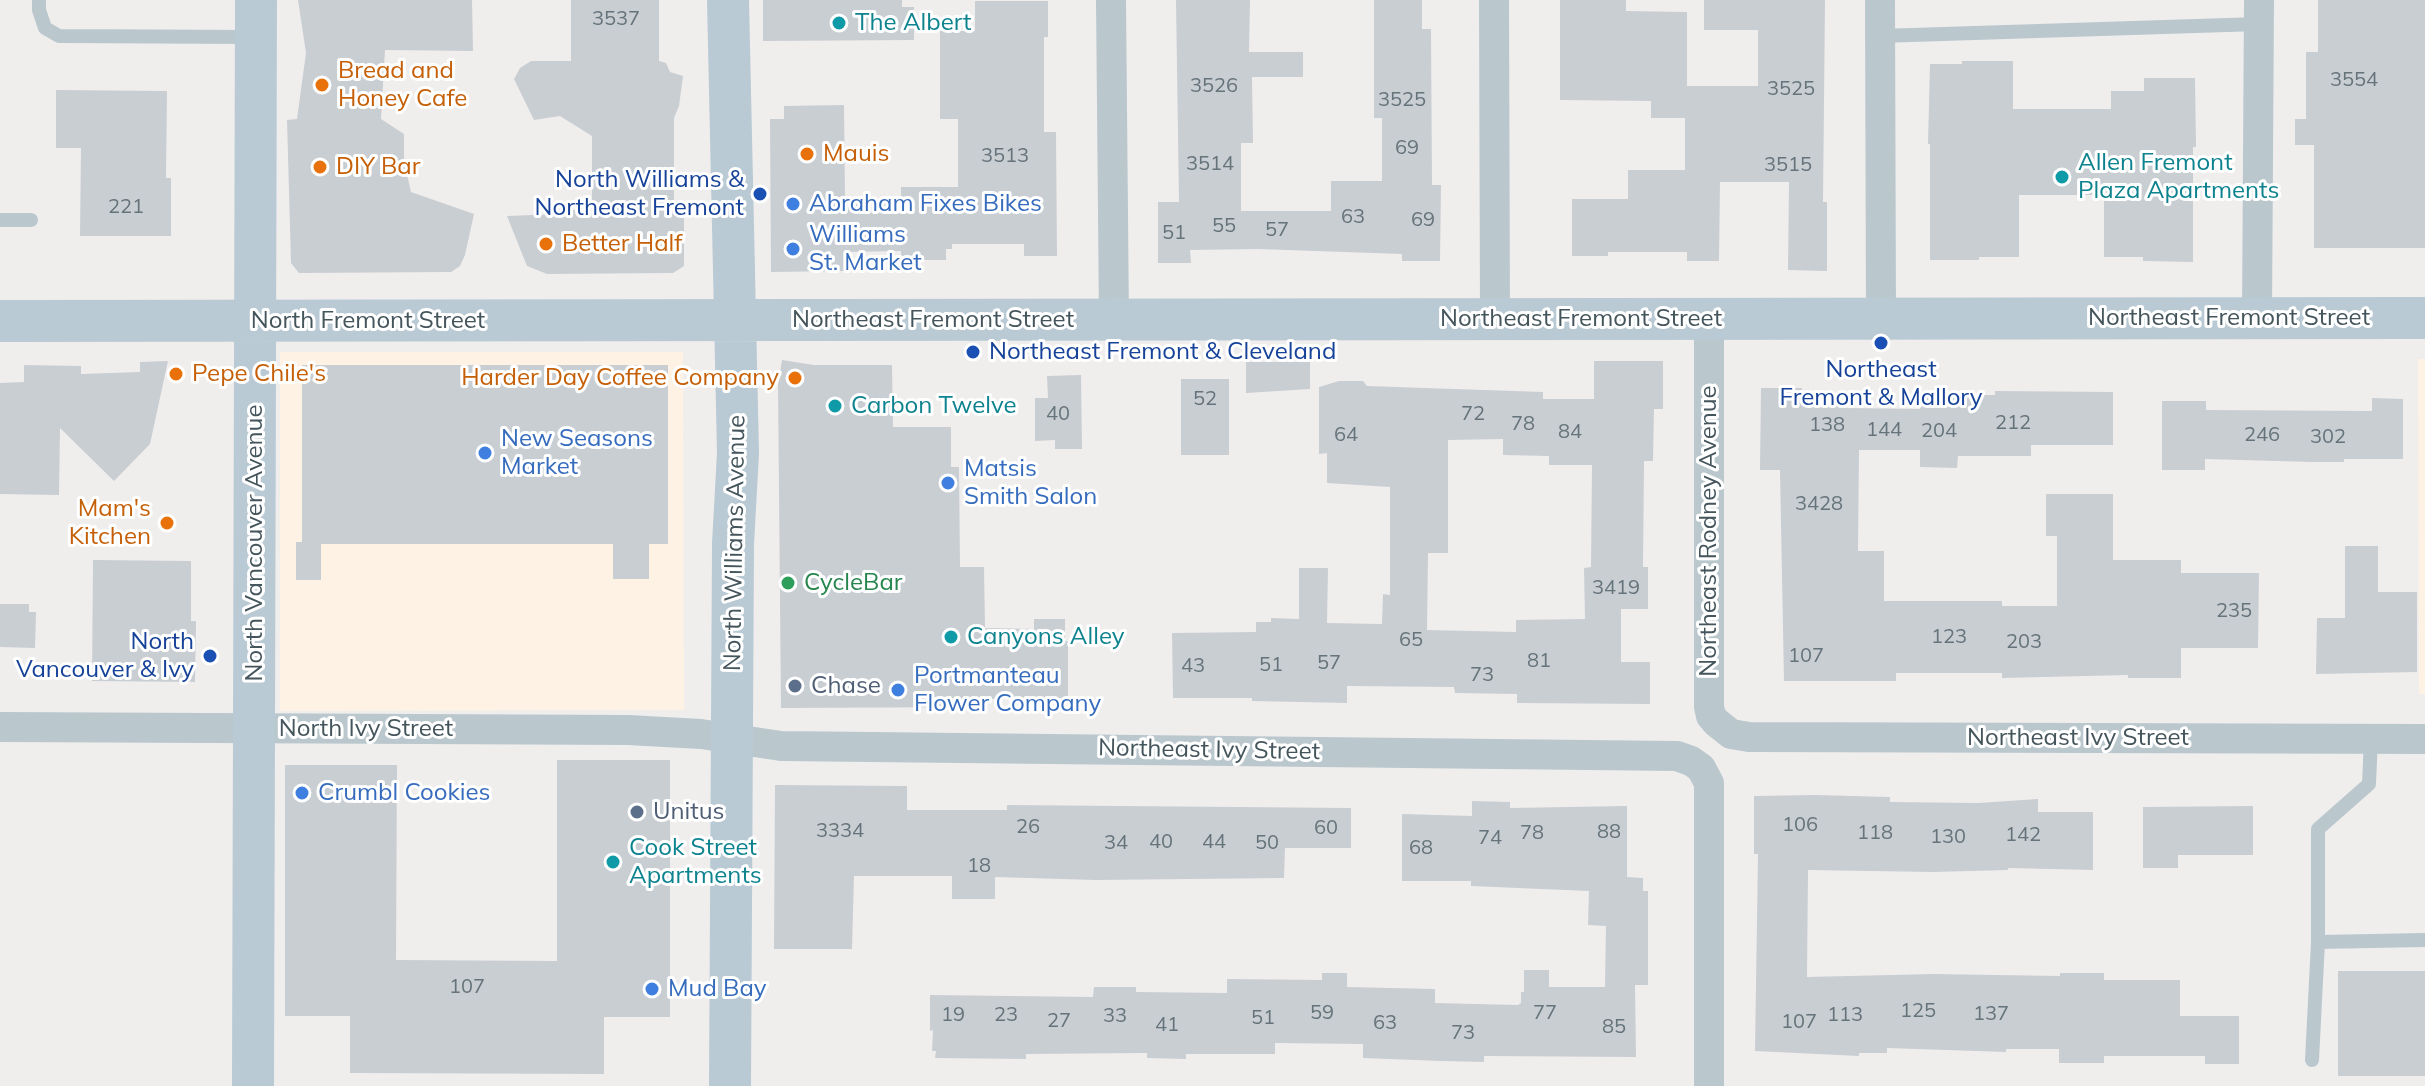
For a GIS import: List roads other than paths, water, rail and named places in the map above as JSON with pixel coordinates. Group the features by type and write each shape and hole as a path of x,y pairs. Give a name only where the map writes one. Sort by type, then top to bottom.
{"main road":[{"name":"North Williams Avenue","path":"728,0 738,453 733,544 730,1086"},
{"name":"North Vancouver Avenue","path":"253,1086 256,18"},
{"name":"Northeast Fremont Street","path":"737,319 2425,318"},
{"name":"North Fremont Street","path":"0,321 737,319"}],"street":[{"path":"1111,0 1114,320"},
{"path":"1494,0 1495,319"},
{"path":"1880,0 1881,318"},
{"path":"2257,318 2259,12"},
{"name":"Northeast Rodney Avenue","path":"1709,318 1709,707 1711,716 1731,734"},
{"name":"North Ivy Street","path":"0,727 628,730 732,738"},
{"name":"Northeast Ivy Street","path":"1731,734 1749,737 2425,739"},
{"name":"Northeast Ivy Street","path":"732,738 781,746 1666,755 1687,758 1701,768 1709,783 1709,1086"}],"lane":[{"path":"39,0 45,28 59,36 256,18"},
{"path":"1880,36 2259,12"},
{"path":"0,220 31,220"},
{"path":"2312,1060 2318,942 2318,829 2369,784 2371,738"},
{"path":"2318,942 2425,940"}],"place":[{"name":"The Albert","path":"839,23"},
{"name":"Bread and Honey Cafe","path":"322,85"},
{"name":"Mauis","path":"807,154"},
{"name":"DIY Bar","path":"320,167"},
{"name":"Allen Fremont Plaza Apartments","path":"2062,177"},
{"name":"North Williams & Northeast Fremont","path":"760,194"},
{"name":"Abraham Fixes Bikes","path":"793,204"},
{"name":"Better Half","path":"546,244"},
{"name":"Williams St. Market","path":"793,249"},
{"name":"Northeast Fremont & Mallory","path":"1881,343"},
{"name":"Northeast Fremont & Cleveland","path":"973,352"},
{"name":"Pepe Chile's","path":"176,374"},
{"name":"Harder Day Coffee Company","path":"795,378"},
{"name":"Carbon Twelve","path":"835,406"},
{"name":"New Seasons Market","path":"485,453"},
{"name":"Matsis Smith Salon","path":"948,483"},
{"name":"Mam's Kitchen","path":"167,523"},
{"name":"CycleBar","path":"788,583"},
{"name":"Canyons Alley","path":"951,637"},
{"name":"North Vancouver & Ivy","path":"210,656"},
{"name":"Chase","path":"795,686"},
{"name":"Portmanteau Flower Company","path":"898,690"},
{"name":"Crumbl Cookies","path":"302,793"},
{"name":"Unitus","path":"637,812"},
{"name":"Cook Street Apartments","path":"613,862"},
{"name":"Mud Bay","path":"652,989"}]}
